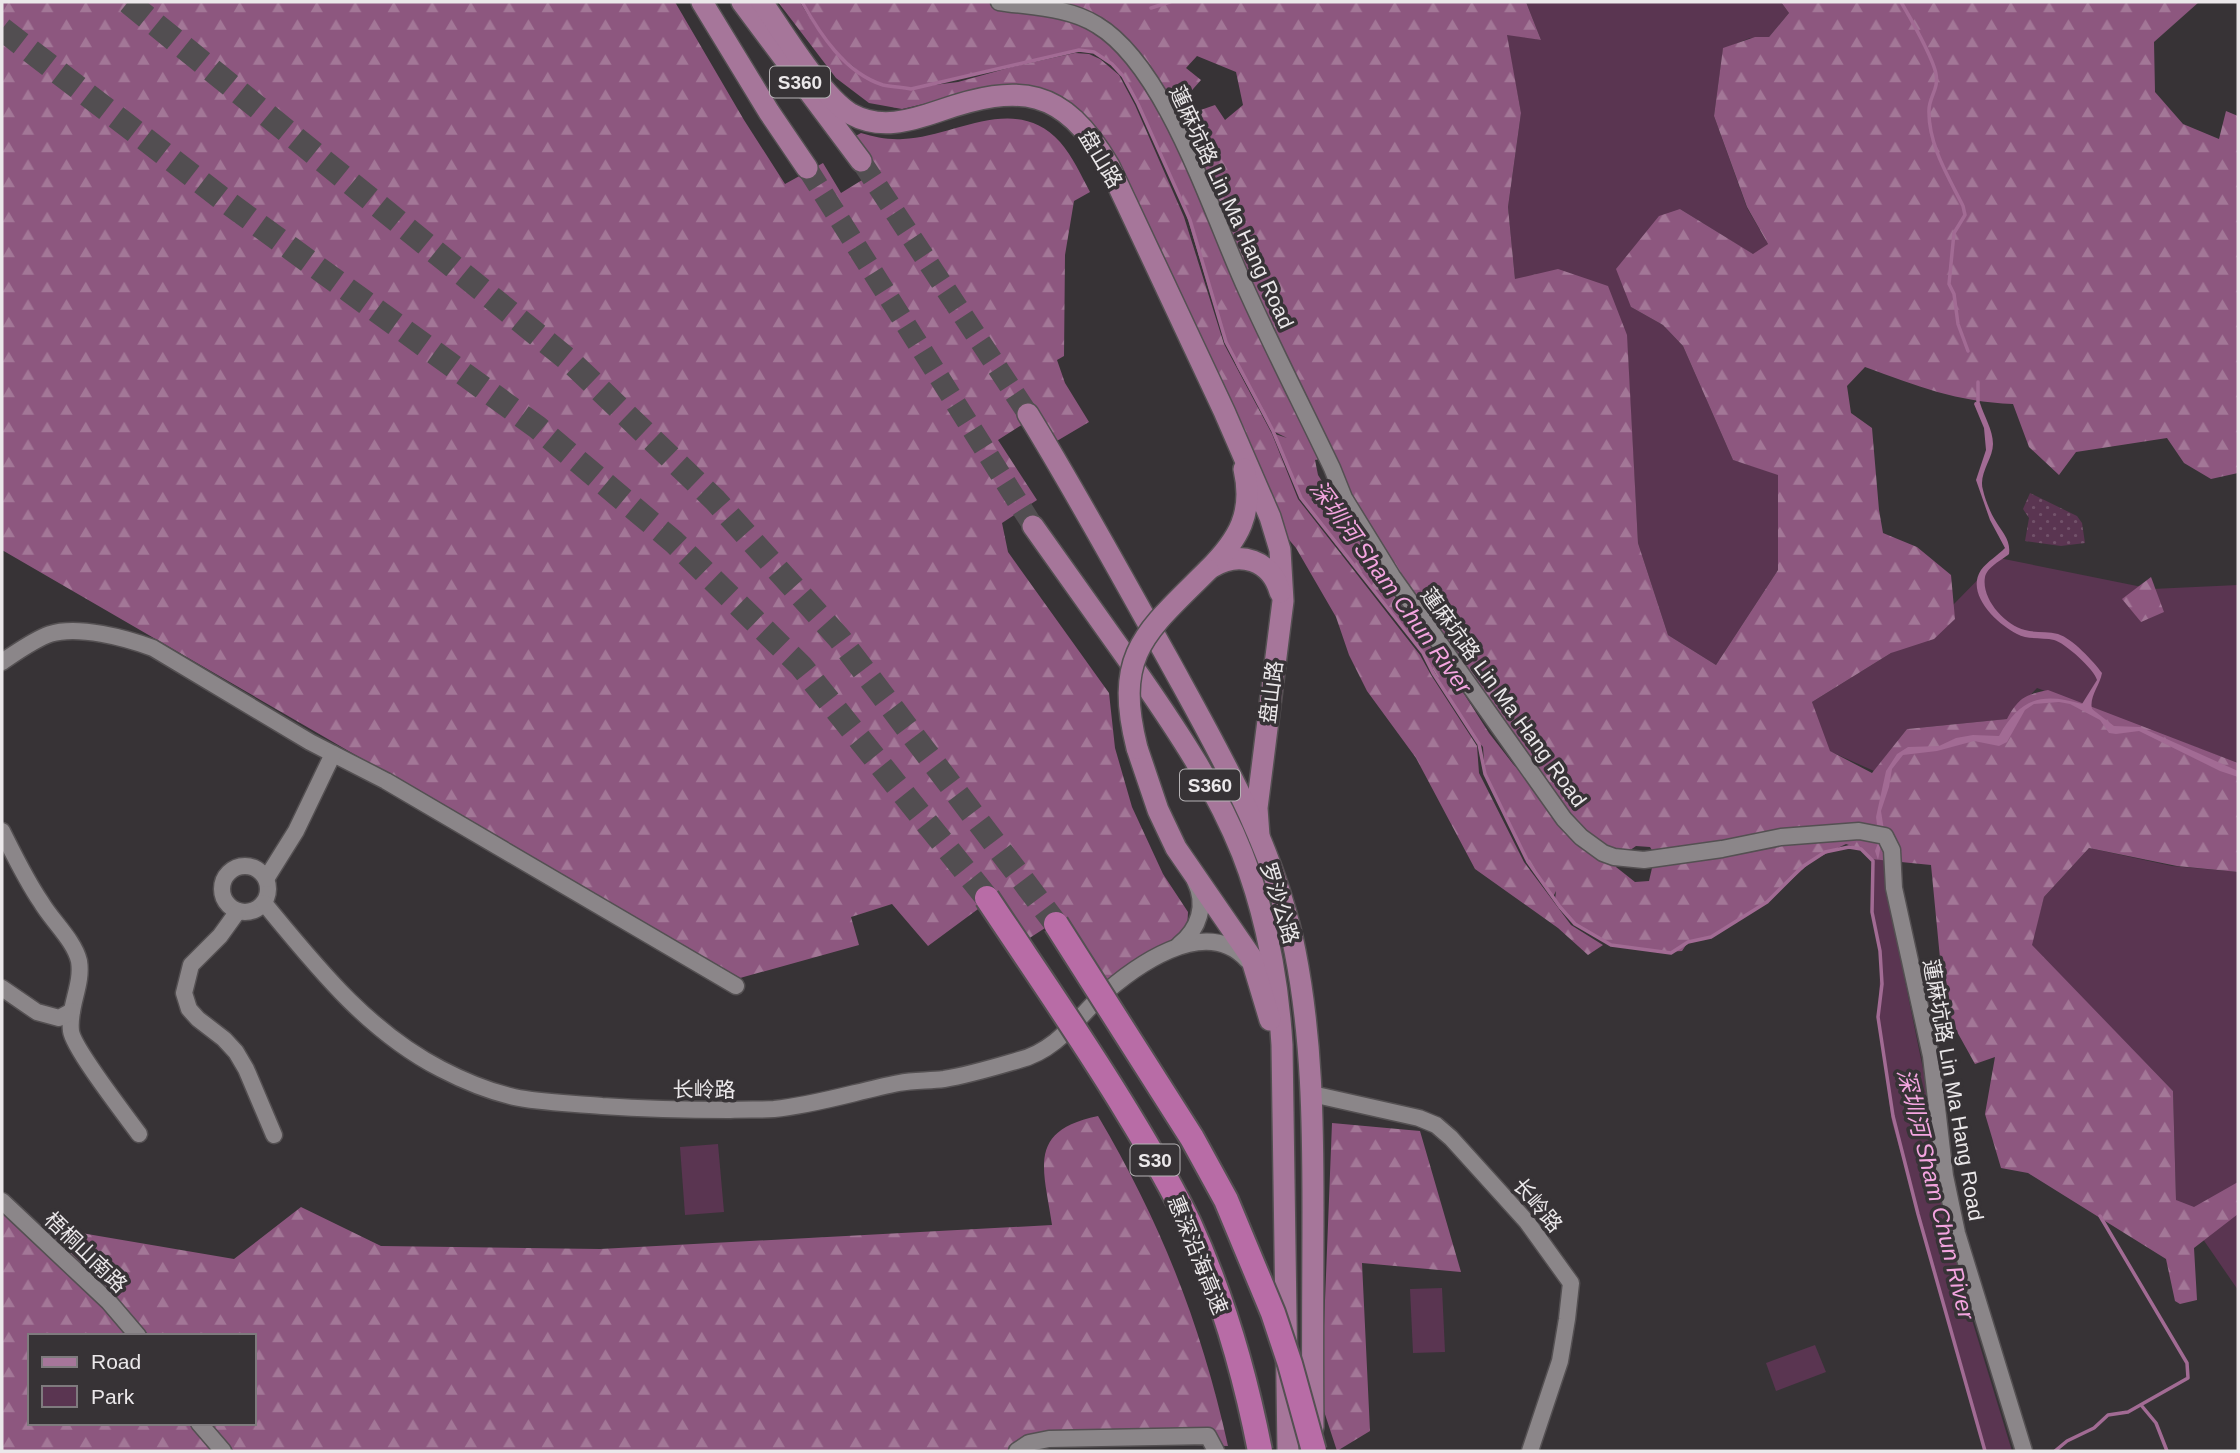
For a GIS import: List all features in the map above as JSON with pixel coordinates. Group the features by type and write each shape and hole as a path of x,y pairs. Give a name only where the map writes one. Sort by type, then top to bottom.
{"highway":[{"name":"惠深沿海高速","path":"987,898 1101,1070 1151,1152 1189,1222 1228,1330 1261,1451"},
{"name":"惠深沿海高速","path":"1056,924 1192,1138 1226,1200 1273,1313 1290,1364 1313,1451"}],"main road":[{"name":"S360","path":"702,2 769,112 807,168"},
{"name":"S360","path":"742,2 860,161"},
{"name":"盘山路","path":"762,2 824,89 836,103 852,114 870,121 890,124 910,121 971,100 1014,94 1039,99 1060,108 1079,122 1095,142 1109,166 1233,430 1276,533 1282,567 1283,601 1256,808 1259,836"},
{"name":"罗沙公路","path":"1028,414 1092,522 1218,750 1259,836 1274,876 1295,949 1310,1046 1312,1094 1313,1451"},
{"name":"盘山路","path":"1182,858 1162,820 1136,748 1129,708 1130,673 1135,656 1158,620 1209,570 1238,534 1247,508 1245,474 1233,430"},
{"name":"罗沙公路","path":"1033,526 1179,733 1228,821 1253,885 1268,940 1280,1009 1284,1087 1287,1451"},
{"path":"1209,570 1232,558 1259,563 1273,576 1283,601"},
{"path":"1182,858 1246,947 1259,980 1284,1087"}],"street":[{"name":"蓮麻坑路 Lin Ma Hang Road","path":"999,2 1067,13 1099,25 1126,51 1145,76 1170,115 1196,170 1247,291 1344,498 1426,626 1564,819 1581,837 1603,853 1644,860 1781,837 1859,831 1880,834 1892,850 1894,888 1931,1056 1945,1176 1957,1233 2024,1451"},
{"path":"2,662 49,634 65,631 94,633 134,641 153,648 310,742 386,781 736,986"},
{"path":"266,879 253,868 245,867 231,872 223,885 223,893 231,907 238,911 251,912 264,903 268,895 266,879 296,831 333,754"},
{"path":"2,831 28,881 79,960 79,980 72,1011 71,1032 79,1049 139,1134"},
{"name":"长岭路","path":"264,903 323,974 383,1031 440,1068 478,1086 513,1097 667,1110 775,1109 903,1082 944,1079 1024,1059 1054,1043 1106,993 1151,960 1174,948 1194,930 1201,907 1198,887 1182,858"},
{"path":"238,911 220,936 191,965 184,993 189,1009 223,1039 241,1060 274,1135"},
{"name":"长岭路","path":"1174,948 1206,941 1225,944 1241,953 1259,980"},
{"path":"2,988 37,1012 59,1018 72,1011"},
{"name":"长岭路","path":"1312,1094 1419,1118 1436,1125 1527,1222 1571,1283 1560,1361 1530,1451"},
{"name":"梧桐山南路","path":"2,1201 109,1302 136,1334"},
{"path":"201,1425 222,1451"},
{"path":"1017,1451 1029,1443 1049,1440 1208,1436 1216,1451"}],"green space":[{"path":"2,2 675,2 785,184 823,163 841,193 867,177 845,142 861,133 903,139 1004,119 1024,120 1042,127 1065,148 1090,192 1074,201 1065,255 1064,356 1057,360 1065,383 1089,422 1045,448 1028,421 998,440 1037,500 1002,523 1008,552 1109,693 1115,748 1132,807 1163,874 1188,912 1187,931 1107,988 1062,917 1025,941 993,898 928,946 892,904 851,917 859,945 740,978 2,550"},
{"path":"778,2 800,2 816,28 802,2 1526,2 1541,40 1507,35 1521,113 1508,207 1515,279 1558,269 1608,286 1627,335 1638,543 1668,635 1716,665 1778,570 1778,475 1733,460 1683,346 1663,325 1631,307 1616,269 1659,216 1680,209 1753,254 1768,244 1747,207 1714,116 1723,48 1755,37 1769,37 1789,13 1781,2 2199,2 2154,42 2155,92 2183,124 2219,139 2226,111 2238,116 2238,473 2211,479 2184,463 2167,438 2076,452 2059,475 2029,447 2013,404 1955,396 1920,387 1865,367 1847,386 1851,413 1872,428 1883,533 1917,547 1951,575 1955,619 1934,639 1891,653 1812,702 1830,751 1872,773 1907,729 2007,719 2023,698 2048,690 2238,763 2238,872 2177,866 2089,848 2044,897 2032,945 2173,1091 2176,1200 2194,1207 2238,1182 2238,1214 2194,1248 2197,1300 2180,1304 2175,1301 2166,1259 2028,1173 2001,1168 1985,1114 1995,1057 1975,1064 1945,1010 1931,865 1871,859 1861,849 1846,844 1813,860 1771,898 1711,937 1688,942 1682,951 1664,952 1611,945 1575,924 1555,900 1556,891 1553,897 1530,864 1485,774 1483,747 1473,736 1423,653 1301,498 1275,434 1287,438 1273,431 1237,367 1218,319 1185,210 1138,104 1120,73 1111,63 1090,51 1076,51 926,86 958,82 1075,53 1089,54 1100,59 1119,75 1184,217 1224,344 1272,434 1298,499 1420,655 1477,746 1479,773 1524,862 1571,925 1603,945 1588,955 1558,928 1475,869 1416,758 1367,691 1349,655 1336,617 1296,548 1280,529 1251,445 1108,143 1095,126 1060,97 992,88 902,109 869,103 836,78","holes":["1197,56 1236,72 1243,105 1225,120 1215,105 1172,120 1170,115 1201,80 1186,68","1323,458 1419,605 1569,818 1564,819 1513,764 1489,733 1429,639 1393,594 1318,475 1315,460","1636,846 1650,847 1655,855 1649,881 1635,882 1616,867 1619,858"]},
{"path":"1526,2 1781,2 1789,13 1769,37 1750,38 1723,49 1714,116 1747,208 1768,244 1754,255 1680,209 1631,307 1663,325 1683,346 1733,460 1778,474 1778,570 1716,665 1668,635 1638,543 1627,344 1515,279 1508,207 1521,113 1506,34 1541,40"},
{"path":"2030,493 2077,516 2082,523 2085,543 2061,546 2025,541 2029,518 2023,509"},
{"path":"1999,558 2152,589 2238,585 2238,763 2037,688 2008,719 1907,729 1874,771 1827,750 1812,702 1891,653 1954,619 1953,605"},
{"path":"2151,577 2164,612 2141,622 2122,599"},
{"path":"2089,848 2172,866 2238,872 2238,1290 2176,1200 2173,1091 2031,945 2044,897"},
{"path":"1874,859 1884,860 1886,895 1905,965 1903,971 1924,1074 1938,1184 1965,1297 2012,1451 1984,1451 1970,1392 1892,1122 1878,1017 1881,953 1872,912"},
{"path":"1098,1116 1160,1235 1192,1316 1228,1446 1022,1440 1007,1451 234,1451 213,1425 256,1425 256,1334 147,1334 46,1233 46,1227 234,1259 301,1207 381,1246 600,1249 1052,1225 1044,1170 1045,1155 1050,1142 1059,1131"},
{"path":"1332,1123 1420,1131 1461,1272 1362,1263 1370,1431 1337,1451 1321,1402"},
{"path":"718,1144 724,1212 685,1215 680,1147"},
{"path":"2,1212 127,1334 28,1334 28,1425 194,1425 215,1451 2,1451"},
{"path":"1442,1288 1445,1352 1413,1353 1410,1289"},
{"path":"1815,1345 1826,1372 1776,1391 1766,1363"}],"shaded area":[{"path":"1975,402 1980,403 1993,439 1982,478 1983,490 1995,520 2009,544 2009,554 1992,567 1985,577 1987,594 1996,610 2017,627 2058,634 2082,651 2102,673 2092,700 2092,709 2114,726 2140,727 2238,771 2238,777 2220,771 2139,731 2109,733 2100,720 2070,704 2034,704 2025,710 2007,742 1999,746 1974,741 1937,751 1903,755 1892,769 1881,811 1884,830 1878,860 1875,851 1879,840 1876,817 1886,771 1897,754 1908,747 1939,746 1956,738 1973,735 1999,736 2015,713 2024,706 2044,699 2068,700 2082,704 2097,680 2085,663 2065,646 2054,640 2017,634 1993,616 1980,598 1977,579 1981,570 2005,548 1990,520 1976,480 1986,450 1984,428"}],"waterway":[{"name":"深圳河 Sham Chun River","path":"802,2 817,27 845,62 869,79 883,85 911,89 1079,50 1094,52 1112,64 1123,76 1190,220 1226,342 1273,431 1301,498 1423,653 1479,744 1485,774 1528,862 1575,924 1611,945 1671,953 1688,942 1711,937 1767,902 1802,867 1825,852 1849,847 1861,849 1873,861 1872,912 1880,951 1882,984 1878,1017 1893,1116 1985,1451"},
{"path":"1087,14 1088,2"},
{"path":"1151,8 1170,2"},
{"path":"1901,2 1934,67 1936,84 1929,110 1932,135 1940,160 1965,215 1954,233 1949,284 1954,294 1958,324 1968,351"},
{"path":"1978,382 1978,404"},
{"path":"2055,1451 2067,1441 2094,1428 2108,1415 2128,1412 2188,1378 2187,1363 2100,1216"},
{"path":"2141,1405 2156,1423 2167,1451"}],"tunnel":[{"path":"128,2 572,363 715,500 839,638 1056,924"},
{"path":"2,29 224,200 537,427 674,542 801,666 987,898"},
{"path":"861,161 1028,414"},
{"path":"807,168 1033,526"}]}
